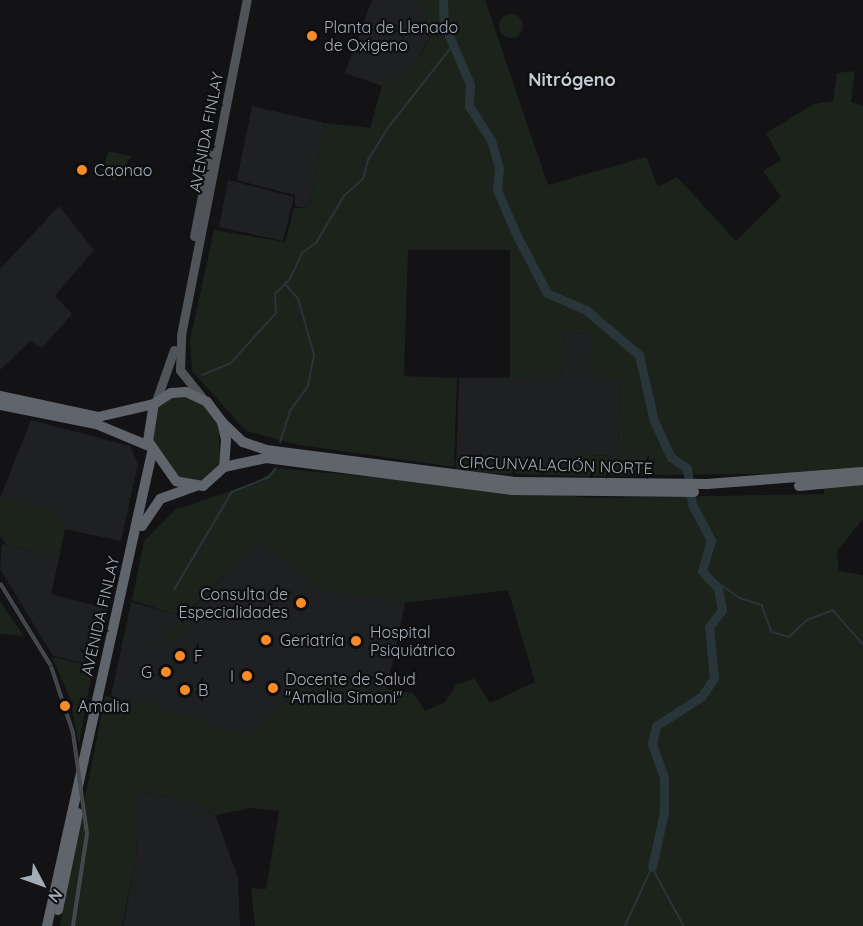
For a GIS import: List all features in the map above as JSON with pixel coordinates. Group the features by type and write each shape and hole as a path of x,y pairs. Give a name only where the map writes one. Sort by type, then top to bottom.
{"highway":[{"path":"0,396 98,417 154,404 179,392 207,402 222,422 224,467 211,482 196,486 176,481 151,450 96,424 0,405"},
{"path":"151,450 154,404"},
{"name":"CIRCUNVALACIÓN NORTE","path":"222,422 243,442 266,450 390,470 575,488"},
{"name":"AVENIDA FINLAY","path":"47,926 151,450"},
{"name":"CIRCUNVALACIÓN NORTE","path":"224,467 266,458 398,479 575,488 708,488 863,480"},
{"name":"CIRCUNVALACIÓN NORTE","path":"708,488 863,472"},
{"name":"AVENIDA FINLAY","path":"54,926 145,517 168,494 196,486"}],"main road":[{"name":"AVENIDA FINLAY","path":"154,404 169,375 241,0"},
{"name":"AVENIDA FINLAY","path":"207,402 185,381 178,360 247,0"}],"shaded area":[{"path":"372,0 420,0 432,34 410,72 382,86 345,73"},
{"path":"420,0 485,0 548,185 646,157 658,187 677,177 736,241 781,197 763,171 781,160 766,133 814,104 833,101 837,73 855,71 851,102 863,106 863,519 837,551 839,571 863,575 863,926 255,926 251,888 266,889 279,811 252,808 215,815 192,802 139,791 136,859 122,926 60,926 105,696 157,705 250,736 307,678 413,693 425,711 445,702 456,685 474,678 490,703 535,682 508,590 405,603 325,591 258,540 195,605 173,614 132,600 144,541 175,510 259,481 276,468 591,498 824,494 824,473 582,476 580,455 618,456 620,380 590,377 591,333 564,334 561,377 510,380 510,250 408,250 404,376 457,378 454,467 299,445 246,431 192,371 190,340 214,230 285,242 294,208 309,208 325,123 370,128 382,86 410,72 432,35"},
{"path":"511,14 520,17 523,26 520,35 511,38 502,35 499,26 502,17"},
{"path":"252,106 325,123 309,208 295,206 295,195 237,180"},
{"path":"108,151 131,156 114,181 103,171"},
{"path":"228,180 294,197 283,241 219,227"},
{"path":"59,206 94,250 55,296 72,314 42,348 30,341 0,370 0,269"},
{"path":"592,333 620,379 618,456 580,455 582,476 456,472 459,378 561,377 564,334"},
{"path":"178,394 205,406 219,427 220,464 201,481 178,479 148,441 154,405"},
{"path":"31,420 130,446 138,464 121,541 65,529 57,511 0,498"},
{"path":"455,461 565,462 572,469 568,475 456,472"},
{"path":"0,498 57,511 65,529 59,558 7,545 0,536"},
{"path":"258,539 325,591 405,603 386,692 307,678 250,736 111,696 131,602 173,614 195,606"},
{"path":"2,544 59,558 51,594 108,609 94,665 53,656 0,569"},
{"path":"0,601 5,609 24,636 0,634"},
{"path":"183,619 187,624 173,641 152,647"},
{"path":"52,657 93,666 79,744 69,696"},
{"path":"138,791 192,802 215,815 238,877 240,926 123,926 136,859"}],"waterway":[{"path":"443,0 444,24 470,84 469,106 491,140 499,168 497,190 517,236 547,293 586,310 639,355 654,421 671,457 687,468 692,504 711,540 702,571 718,589 722,610 709,627 714,678 702,696 656,726 652,744 664,777 664,812 652,867"},
{"path":"202,375 231,363 276,313 275,294 290,279 302,253 316,243 344,196 363,179 368,160 388,128 453,45"},
{"path":"280,442 290,411 308,386 314,355 298,299 285,284"},
{"path":"174,590 232,492 269,477 276,468"},
{"path":"702,571 740,598 762,605 772,632 789,637 807,620 833,610 863,644"},
{"path":"652,867 684,926"},
{"path":"625,926 652,867"}],"railway":[{"path":"0,583 51,666 73,733 87,834 73,926"}],"place":[{"name":"Planta de Llenado de Oxigeno","path":"312,36"},
{"name":"Caonao","path":"82,170"},
{"name":"Consulta de Especialidades","path":"301,603"},
{"name":"Geriatría","path":"266,640"},
{"name":"Hospital Psiquiátrico","path":"356,641"},
{"name":"F","path":"180,656"},
{"name":"G","path":"166,672"},
{"name":"I","path":"247,676"},
{"name":"Docente de Salud \"Amalia Simoni\"","path":"273,688"},
{"name":"B","path":"185,690"},
{"name":"Amalia","path":"65,706"}],"district":[{"name":"Nitrógeno","path":"572,80"}]}
